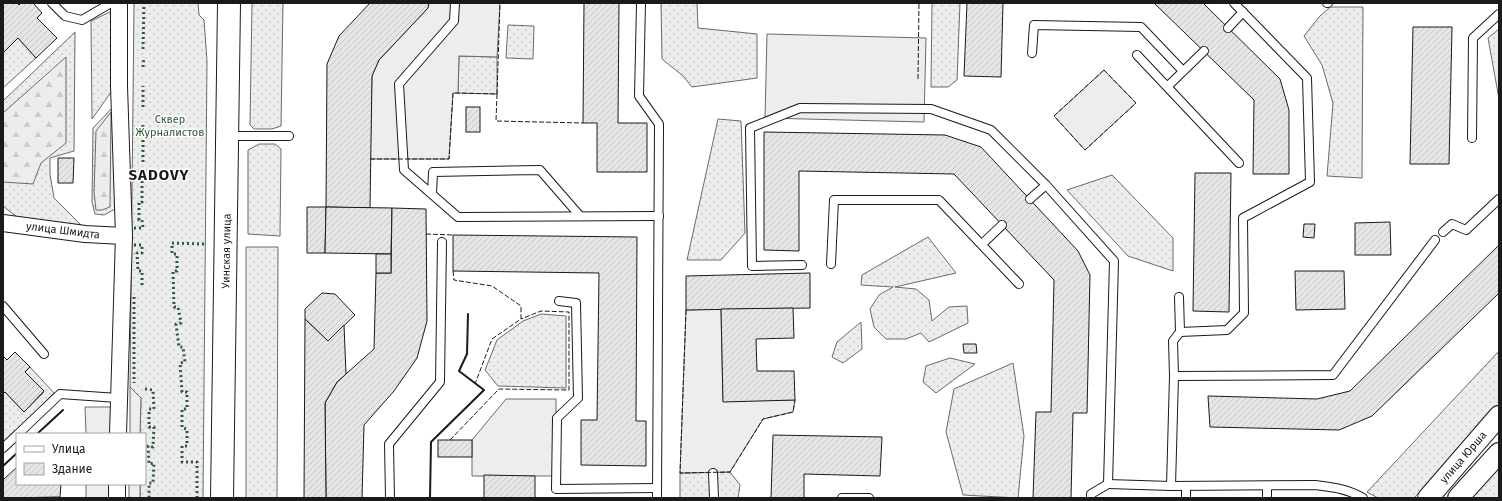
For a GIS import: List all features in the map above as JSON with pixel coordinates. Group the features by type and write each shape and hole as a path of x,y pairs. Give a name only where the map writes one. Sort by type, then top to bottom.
{"main road":[{"name":"Уинская улица","path":"222,498 229,3"}],"street":[{"path":"118,3 124,236 118,433"},
{"name":"улица Шмидта","path":"3,223 85,234 124,236"},
{"name":"улица Юрша","path":"1428,498 1499,416"},
{"name":"улица Юрша","path":"1458,498 1499,452"},
{"path":"116,498 117,485"}],"lane":[{"path":"52,3 64,16 82,20 111,3"},
{"path":"454,3 454,21 399,84 404,170 458,217 659,216"},
{"path":"641,3 639,96 659,124 657,498"},
{"path":"1180,332 1227,330 1244,313 1243,218 1310,182 1307,78 1234,3"},
{"path":"1228,28 1243,12"},
{"path":"1472,138 1473,38 1499,14"},
{"path":"1032,53 1034,25 1141,28 1184,71"},
{"path":"1168,86 1204,51"},
{"path":"1137,55 1240,163"},
{"path":"802,265 752,266 750,128 800,108 931,110 991,130 1046,184 1114,261 1108,484"},
{"path":"227,136 289,136"},
{"path":"432,194 433,172 540,170 580,216"},
{"path":"1030,199 1046,184"},
{"path":"831,264 834,200 939,200 1019,284"},
{"path":"1443,232 1452,224 1466,230 1498,201"},
{"path":"982,244 1002,225"},
{"path":"1174,376 1333,375 1435,240"},
{"path":"390,498 389,444 440,382 442,242"},
{"path":"1170,486 1174,376 1173,341 1180,332 1179,297"},
{"path":"559,302 576,303 578,398 557,418 556,489 657,488"},
{"path":"3,306 44,354"},
{"path":"18,433 60,394 118,398"},
{"path":"3,448 16,435"},
{"path":"713,473 714,498"},
{"path":"1091,498 1091,494 1108,484 1332,487 1348,491 1363,498"},
{"path":"1186,486 1186,498"},
{"path":"1267,487 1267,498"},
{"path":"842,498 869,498"}],"green space":[{"name":"Сквер Журналистов","path":"134,3 198,3 199,15 204,20 207,61 203,498 140,498 140,485 146,485 146,433 140,433 141,398 130,387"},
{"path":"252,3 283,3 281,126 272,129 254,129 250,125"},
{"path":"661,3 697,3 698,28 757,34 757,78 692,87 683,76 662,59"},
{"path":"932,3 960,3 957,80 948,87 931,87"},
{"path":"1330,7 1363,7 1362,178 1327,176 1333,103 1322,65 1304,36 1320,16"},
{"path":"114,10 114,88 92,119 91,21"},
{"path":"508,25 534,26 533,59 506,58"},
{"path":"1499,29 1499,99 1488,38"},
{"path":"75,32 74,151 50,158 50,174 54,198 81,225 18,218 3,206 3,101"},
{"path":"18,38 36,58 3,88 3,53"},
{"path":"459,56 497,57 497,94 458,93"},
{"path":"66,57 66,143 41,163 33,184 3,182 3,113"},
{"path":"114,106 115,209 104,215 95,214 92,202 93,128"},
{"path":"111,112 110,207 102,210 96,210 94,192 96,131"},
{"path":"718,119 741,121 745,233 721,260 687,260"},
{"path":"259,144 275,144 281,149 280,236 248,234 248,150"},
{"path":"1112,175 1173,238 1173,271 1128,256 1067,190"},
{"path":"928,237 956,273 895,287 916,289 929,300 932,321 949,307 967,306 968,323 929,342 921,333 906,339 886,339 874,327 870,309 879,295 893,287 861,285 862,275"},
{"path":"246,247 278,247 277,498 246,498"},
{"path":"541,314 566,316 566,388 498,386 485,370 497,340 523,321"},
{"path":"861,322 862,349 843,363 832,357 837,342"},
{"path":"1499,351 1499,405 1414,498 1378,498 1367,492"},
{"path":"950,358 975,364 936,393 923,382 926,366"},
{"path":"1013,363 1024,436 1018,498 963,495 946,432 954,389"},
{"path":"30,367 54,393 3,444 3,394 5,392 24,412 44,392 25,372"},
{"path":"1499,467 1499,498 1471,498"},
{"path":"730,472 740,485 738,498 680,498 680,473"}],"shaded area":[{"path":"429,3 500,3 497,57 459,56 458,93 453,93 449,159 370,159 372,76 379,60 428,8"},
{"path":"767,34 926,38 924,122 765,118"},
{"path":"1104,70 1136,103 1085,150 1054,116"},
{"path":"721,309 723,401 795,400 793,412 763,419 730,472 680,473 686,310"},
{"path":"130,387 141,398 140,433 130,433"},
{"path":"506,399 556,399 556,476 472,476 472,440"},
{"path":"85,407 114,407 113,433 86,433"},
{"path":"86,485 113,485 112,498 86,498"},
{"path":"129,485 140,485 140,498 129,498"}],"building":[{"path":"3,3 17,3 19,5 21,3 33,3 42,13 37,18 57,38 36,58 18,38 3,53"},
{"path":"370,3 429,3 428,8 379,60 372,76 370,208 326,207 327,64 339,36"},
{"path":"584,3 619,3 618,123 647,123 647,172 597,172 597,123 583,123"},
{"path":"967,3 1003,3 1001,77 964,76"},
{"path":"1154,3 1203,3 1280,79 1289,110 1289,174 1253,174 1254,100"},
{"path":"1413,27 1452,27 1449,164 1410,164"},
{"path":"466,107 480,107 480,132 466,132"},
{"path":"764,132 945,135 981,147 1078,251 1090,275 1087,413 1073,413 1071,498 1033,498 1036,412 1051,412 1054,280 954,174 799,171 799,251 764,250"},
{"path":"58,158 74,158 73,183 58,183"},
{"path":"1195,173 1231,173 1229,312 1193,311"},
{"path":"307,207 326,207 325,253 307,253"},
{"path":"326,207 392,208 391,254 325,253"},
{"path":"392,208 426,209 427,321 417,358 394,391 364,425 362,498 326,498 325,403 337,382 374,349 376,273 391,273"},
{"path":"1390,222 1391,255 1355,255 1355,223"},
{"path":"1304,224 1315,224 1314,238 1303,237"},
{"path":"453,235 637,237 636,421 646,421 646,466 581,465 581,420 597,420 599,273 453,271"},
{"path":"1499,245 1499,293 1372,416 1339,430 1210,427 1208,396 1317,399 1350,391"},
{"path":"376,254 391,254 391,273 376,273"},
{"path":"1295,271 1344,271 1345,309 1296,310"},
{"path":"810,273 810,308 686,310 686,276"},
{"path":"322,293 335,294 355,315 328,341 305,319 305,309"},
{"path":"793,308 794,338 756,339 757,371 794,371 795,400 723,402 721,309"},
{"path":"305,319 328,341 344,325 346,374 337,382 325,403 326,498 304,498"},
{"path":"963,344 976,344 977,353 964,353"},
{"path":"15,352 30,367 25,372 44,391 24,412 5,392 3,394 3,356 7,360"},
{"path":"773,435 882,437 880,476 804,474 804,498 771,498"},
{"path":"438,440 472,440 472,457 438,457"},
{"path":"16,468 16,485 61,485 60,497 3,498 3,480"},
{"path":"484,475 535,476 535,498 484,498"}],"hedge":[{"path":"143,49 144,3"},
{"path":"143,67 144,57"},
{"path":"143,86 143,107"},
{"path":"143,125 143,162"},
{"path":"134,228 143,228 142,220 139,220 139,202 142,202 142,181"},
{"path":"197,498 197,462 182,462 182,446 187,446 187,429 182,428 182,409 187,409 187,392 182,392 180,363 185,362 183,347 179,347 176,324 181,323 178,307 174,307 173,271 177,271 177,254 172,254 172,243 204,244"},
{"path":"134,245 142,245 142,253 137,253 138,271 142,271 142,286"},
{"path":"134,297 134,383"},
{"path":"145,389 153,390 154,409 149,409 149,427 154,427 153,447 148,446 149,464 154,463 153,483 149,483 149,498"}],"fence":[{"path":"370,159 449,159 453,93 497,94 500,3"},
{"path":"918,79 919,3"},
{"path":"1104,70 1136,103 1085,150 1054,116 1104,70"},
{"path":"497,94 496,121 583,123"},
{"path":"426,234 453,235"},
{"path":"453,271 454,280 492,286 521,306 521,319 492,339 475,384"},
{"path":"686,310 680,473 730,472 763,419 793,412 795,400"},
{"path":"450,440 499,389 569,390 569,312 541,311 521,319"}],"wall":[{"path":"430,498 431,442 484,390 459,371 467,354 468,314"},
{"path":"38,433 63,410"},
{"path":"3,466 16,454"}],"district":[{"name":"SADOVY","path":"159,175"}]}
